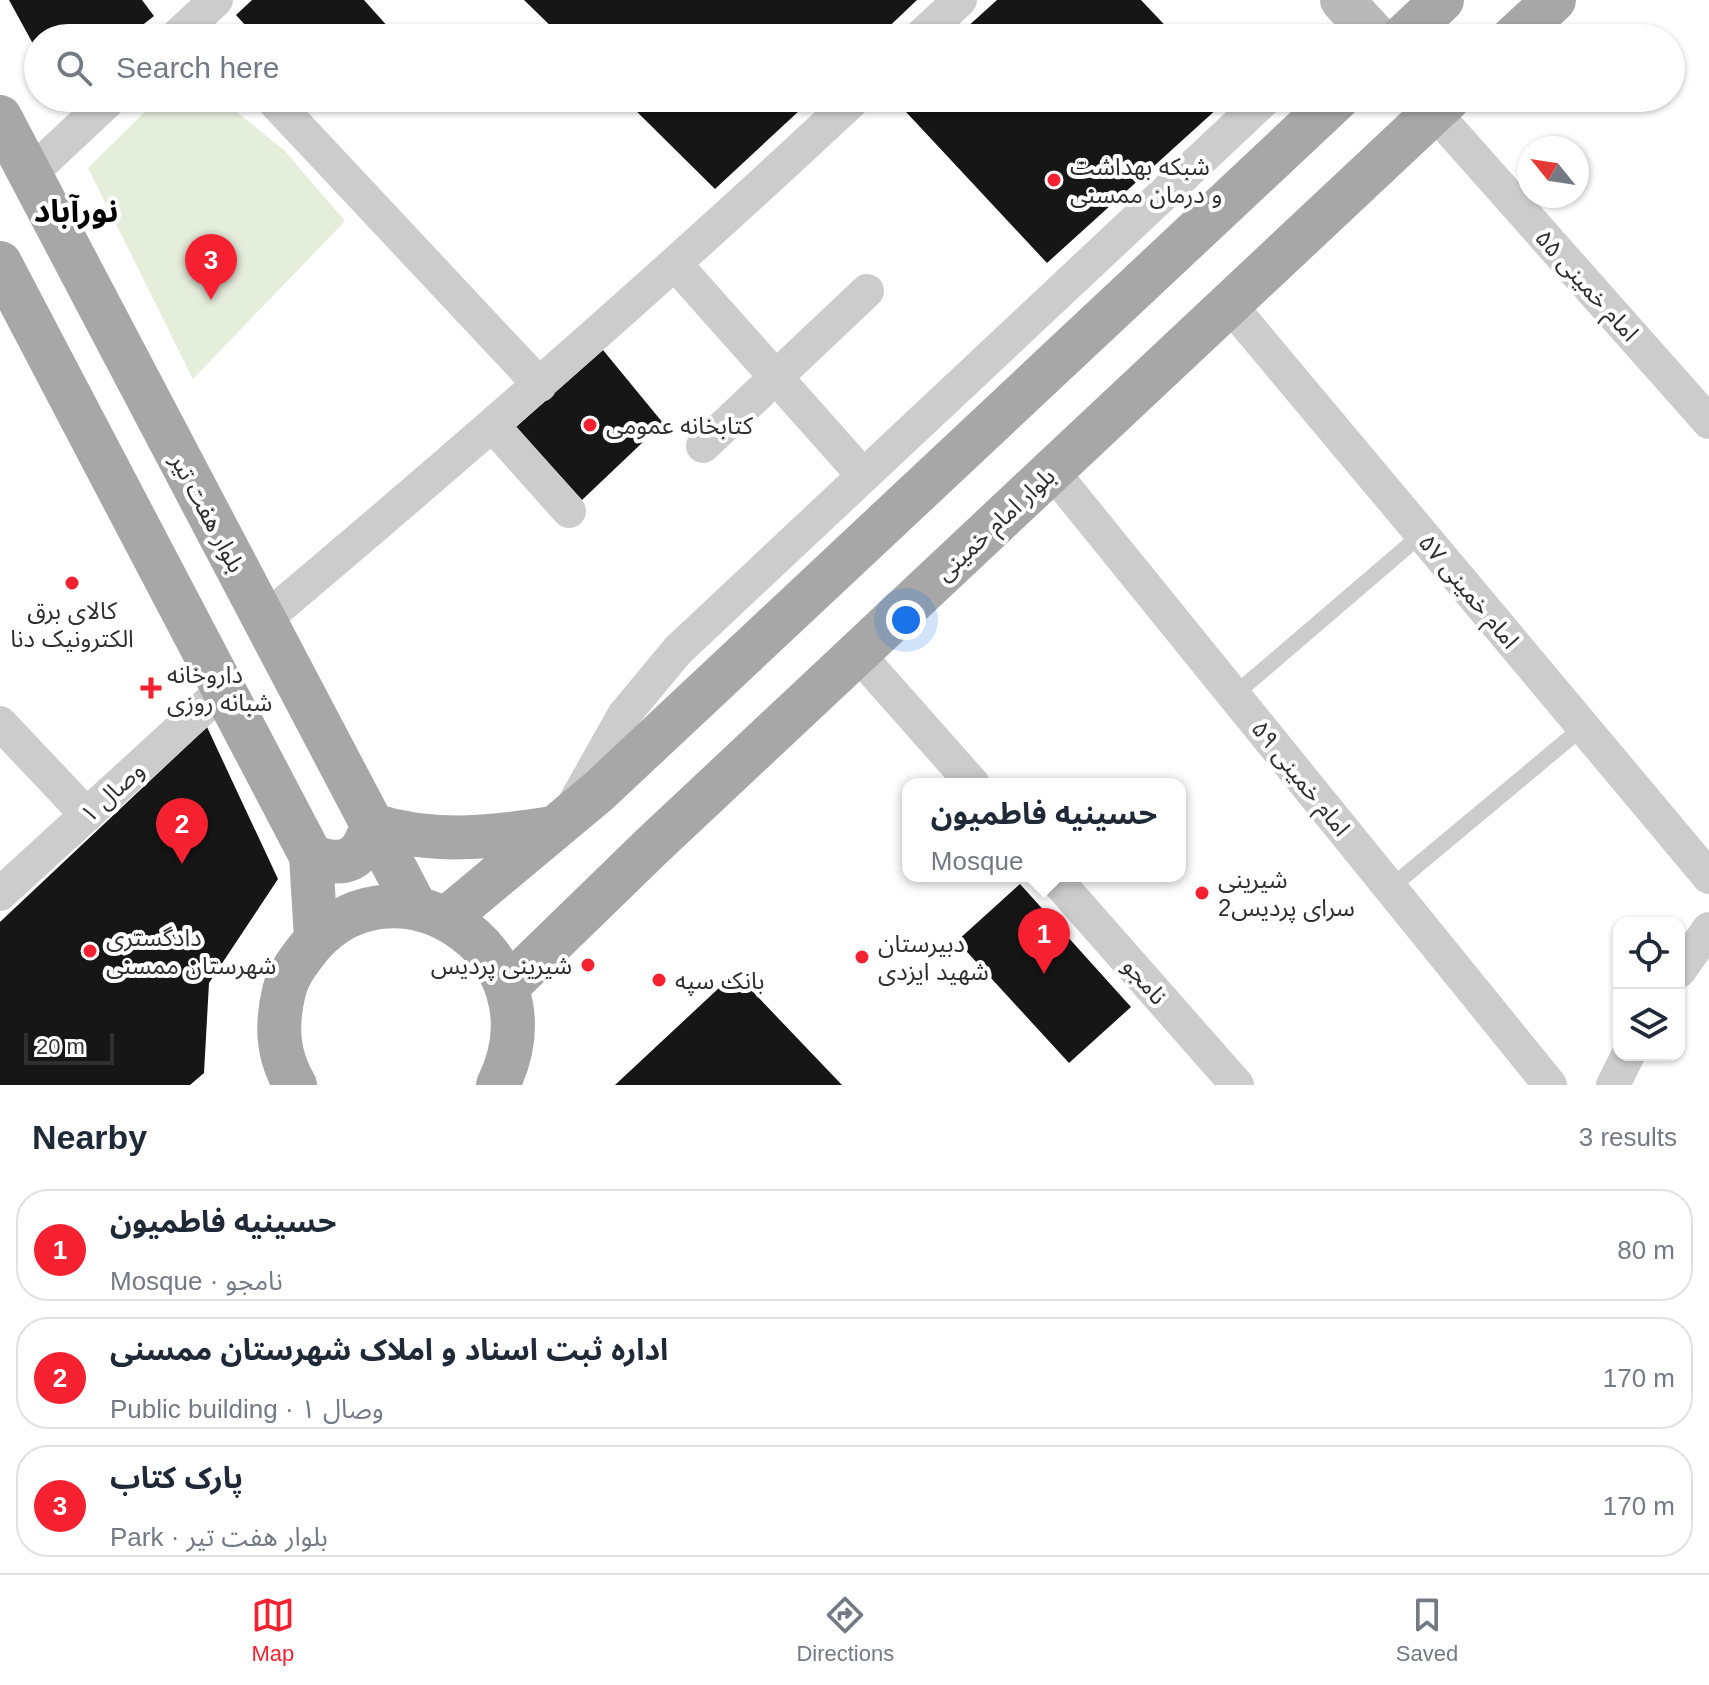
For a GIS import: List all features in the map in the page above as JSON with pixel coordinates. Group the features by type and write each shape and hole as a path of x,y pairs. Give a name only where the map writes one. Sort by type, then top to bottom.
{"main road":[{"path":"1342,0 1364,24"},
{"path":"1417,24 1442,0"},
{"path":"1528,24 1554,0"},
{"path":"431,913 599,791 1323,112"},
{"name":"بلوار امام خمينی","path":"508,986 857,653 1435,112"},
{"name":"بلوار هفت تیر","path":"0,117 372,825 431,913"},
{"path":"0,263 311,856 316,938"},
{"path":"108,469 129,481 152,478 167,465 168,437"},
{"path":"311,856 332,864 353,858 365,846 372,825 445,838 500,837 559,823"},
{"path":"282,1078 277,1020 288,975 316,938 346,918 380,907 431,913 484,946 508,986 515,1023 510,1061 498,1085"}],"street":[{"path":"934,24 960,0"},
{"path":"30,174 96,112"},
{"path":"284,112 540,385"},
{"path":"264,620 494,427 676,265 840,112"},
{"path":"559,823 624,715 678,650 898,440 1251,112"},
{"name":"امام خمينی ۵۵","path":"1448,112 1709,422"},
{"path":"676,265 862,474"},
{"path":"703,446 867,291"},
{"name":"امام خمينی ۵۷","path":"1229,304 1709,877"},
{"path":"494,427 569,511"},
{"path":"898,440 932,481"},
{"name":"امام خمينی ۵۹","path":"1052,471 1550,1085"},
{"path":"857,653 968,778"},
{"name":"وصال ۱","path":"0,894 224,689"},
{"path":"0,723 87,815"},
{"name":"نامجو","path":"1058,882 1237,1085"},
{"path":"1685,963 1709,929"},
{"path":"1613,1085 1625,1061"}],"lane":[{"path":"1234,695 1422,534"},
{"path":"1390,888 1583,727"}],"green space":[{"path":"145,112 236,112 284,150 345,221 193,379 88,168"}],"building":[{"path":"9,0 142,0 154,16 144,24 24,24 24,27"},
{"path":"252,0 364,0 385,24 244,24 236,15"},
{"path":"524,0 917,0 892,24 549,24"},
{"path":"997,0 1141,0 1164,24 970,24"},
{"path":"637,112 798,112 715,189"},
{"name":"شبکه بهداشت و درمان ممسنی","path":"906,112 1214,112 1047,263"},
{"name":"کتابخانه عمومی","path":"603,350 663,423 582,500 516,427"},
{"path":"207,727 278,879 209,983 204,1073 190,1085 0,1085 0,922"},
{"path":"1020,884 1131,1007 1069,1063 957,941"},
{"path":"735,973 842,1085 615,1085"}],"place":[{"name":"شبکه بهداشت و درمان ممسنی","path":"1054,180"},
{"name":"پارک کتاب","path":"211,300"},
{"name":"کتابخانه عمومی","path":"590,425"},
{"name":"کالای برق الکترونیک دنا","path":"72,583"},
{"name":"داروخانه شبانه روزی","path":"151,688"},
{"name":"اداره ثبت اسناد و املاک شهرستان ممسنی","path":"182,864"},
{"name":"شیرینی سرای پردیس2","path":"1202,893"},
{"name":"دادگستری شهرستان ممسنی","path":"90,951"},
{"name":"دبیرستان شهید ایزدی","path":"862,957"},
{"name":"شیرینی پردیس","path":"588,965"},
{"name":"حسینیه فاطمیون","path":"1044,974"},
{"name":"بانک سپه","path":"659,980"}],"district":[{"name":"نورآباد","path":"76,211"}]}
